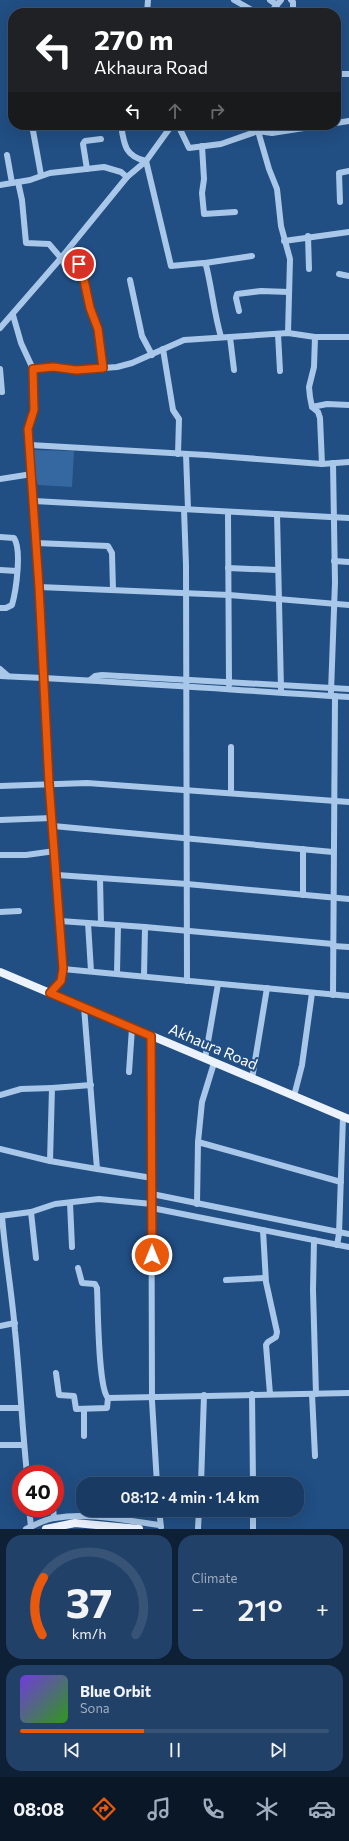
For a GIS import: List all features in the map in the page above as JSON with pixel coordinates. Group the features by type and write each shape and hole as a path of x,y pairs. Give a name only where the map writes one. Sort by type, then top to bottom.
{"main road":[{"name":"Akhaura Road","path":"0,972 151,1036 206,1055 214,1063 295,1093 346,1118"},
{"path":"46,1529 75,1523 139,1529"}],"street":[{"path":"234,0 248,8"},
{"path":"270,0 279,3"},
{"path":"33,130 41,175"},
{"path":"122,130 123,139 132,156 146,161"},
{"path":"0,328 61,258 127,177 146,161 168,130"},
{"path":"180,130 189,148 221,144 258,131 272,133 291,130"},
{"path":"258,131 269,169 277,189 284,241 291,264 288,333"},
{"path":"88,169 83,144 85,141 101,139"},
{"path":"202,146 204,179 202,192 204,214 235,212"},
{"path":"7,155 22,200 26,242 49,244 61,258 65,266 79,264 81,266 90,308 98,329 103,368"},
{"path":"146,161 171,266 252,256"},
{"path":"0,185 41,175 104,167 121,172 127,177"},
{"path":"340,202 339,173 349,171"},
{"path":"284,241 308,236 349,232"},
{"path":"308,236 309,269"},
{"path":"205,263 210,283 213,308 221,338"},
{"path":"339,274 349,276"},
{"path":"130,280 142,336 152,355"},
{"path":"239,311 236,298 237,294 262,291 289,292"},
{"path":"12,315 21,343 33,369 34,410 28,429 34,501 49,783 63,969 61,981 50,993"},
{"path":"33,369 53,367 76,370 103,368 132,363 184,340 288,333 315,337 349,337"},
{"path":"278,334 280,371"},
{"path":"230,337 234,370"},
{"path":"315,337 314,362 309,387 312,407 318,412 320,418 322,464"},
{"path":"163,349 172,406 179,418 178,454"},
{"path":"0,369 2,392"},
{"path":"312,407 327,404 349,405"},
{"path":"30,445 322,464 349,462"},
{"path":"186,454 186,884 188,980"},
{"path":"333,463 334,604 331,688 333,696 335,801 333,852 333,995"},
{"path":"0,479 32,474"},
{"path":"34,501 349,518"},
{"path":"228,512 229,686"},
{"path":"277,514 277,570 281,694"},
{"path":"0,537 11,537 15,540 18,556 15,592 12,605 0,608"},
{"path":"36,543 108,546 112,553 113,590"},
{"path":"334,561 349,562"},
{"path":"228,568 277,570"},
{"path":"0,570 17,571"},
{"path":"39,587 229,595 349,605"},
{"path":"0,669 8,676"},
{"path":"0,676 186,683 229,686 281,694 349,697"},
{"path":"229,686 281,685 349,689"},
{"path":"231,747 231,793"},
{"path":"0,786 49,783 86,783 349,802"},
{"path":"0,820 52,818"},
{"path":"53,826 333,852"},
{"path":"303,849 303,895"},
{"path":"0,855 26,855 55,852"},
{"path":"57,875 186,884 349,899"},
{"path":"100,878 101,924"},
{"path":"0,912 19,911"},
{"path":"60,921 187,930 349,947"},
{"path":"88,923 91,971"},
{"path":"117,973 118,925"},
{"path":"144,976 145,927"},
{"path":"63,969 349,996"},
{"path":"206,1055 218,984"},
{"path":"252,1076 267,988"},
{"path":"295,1093 306,1038 312,993"},
{"path":"84,1007 96,1169"},
{"path":"129,1072 132,1028"},
{"path":"151,1036 152,1396 157,1477"},
{"path":"197,1204 198,1142 202,1102 214,1063"},
{"path":"0,1095 21,1090 90,1085"},
{"path":"50,1161 52,1088"},
{"path":"338,1243 346,1118"},
{"path":"198,1142 341,1182"},
{"path":"0,1150 50,1161 152,1178"},
{"path":"152,1194 197,1204 258,1222 263,1230 265,1278 276,1332 276,1336 268,1342 266,1346 270,1394"},
{"path":"26,1465 20,1408 15,1323 1,1216 31,1212 55,1204 106,1199 349,1234"},
{"path":"70,1203 72,1247"},
{"path":"31,1212 36,1258"},
{"path":"263,1230 338,1243 349,1247"},
{"path":"314,1240 313,1290 315,1456"},
{"path":"56,1373 59,1395 74,1396 76,1409 107,1408 108,1398 104,1391 100,1353 96,1286 93,1284 82,1283 78,1268"},
{"path":"226,1280 265,1278"},
{"path":"0,1326 15,1323"},
{"path":"108,1398 349,1393"},
{"path":"252,1394 253,1477"},
{"path":"201,1477 204,1395"},
{"path":"0,1408 20,1408"},
{"path":"84,1409 84,1436"},
{"path":"0,1445 24,1445"},
{"path":"29,1517 28,1528 54,1518 80,1516 161,1527 160,1517"},
{"path":"198,1529 199,1517"},
{"path":"253,1517 253,1529"}],"shaded area":[{"path":"33,450 74,451 72,487 38,485 34,473"}],"route":[{"path":"79,264 81,266 90,308 98,329 103,368 76,370 48,367 33,369 34,410 28,429 34,501 49,783 63,969 61,981 50,993 151,1036 152,1255"}]}
